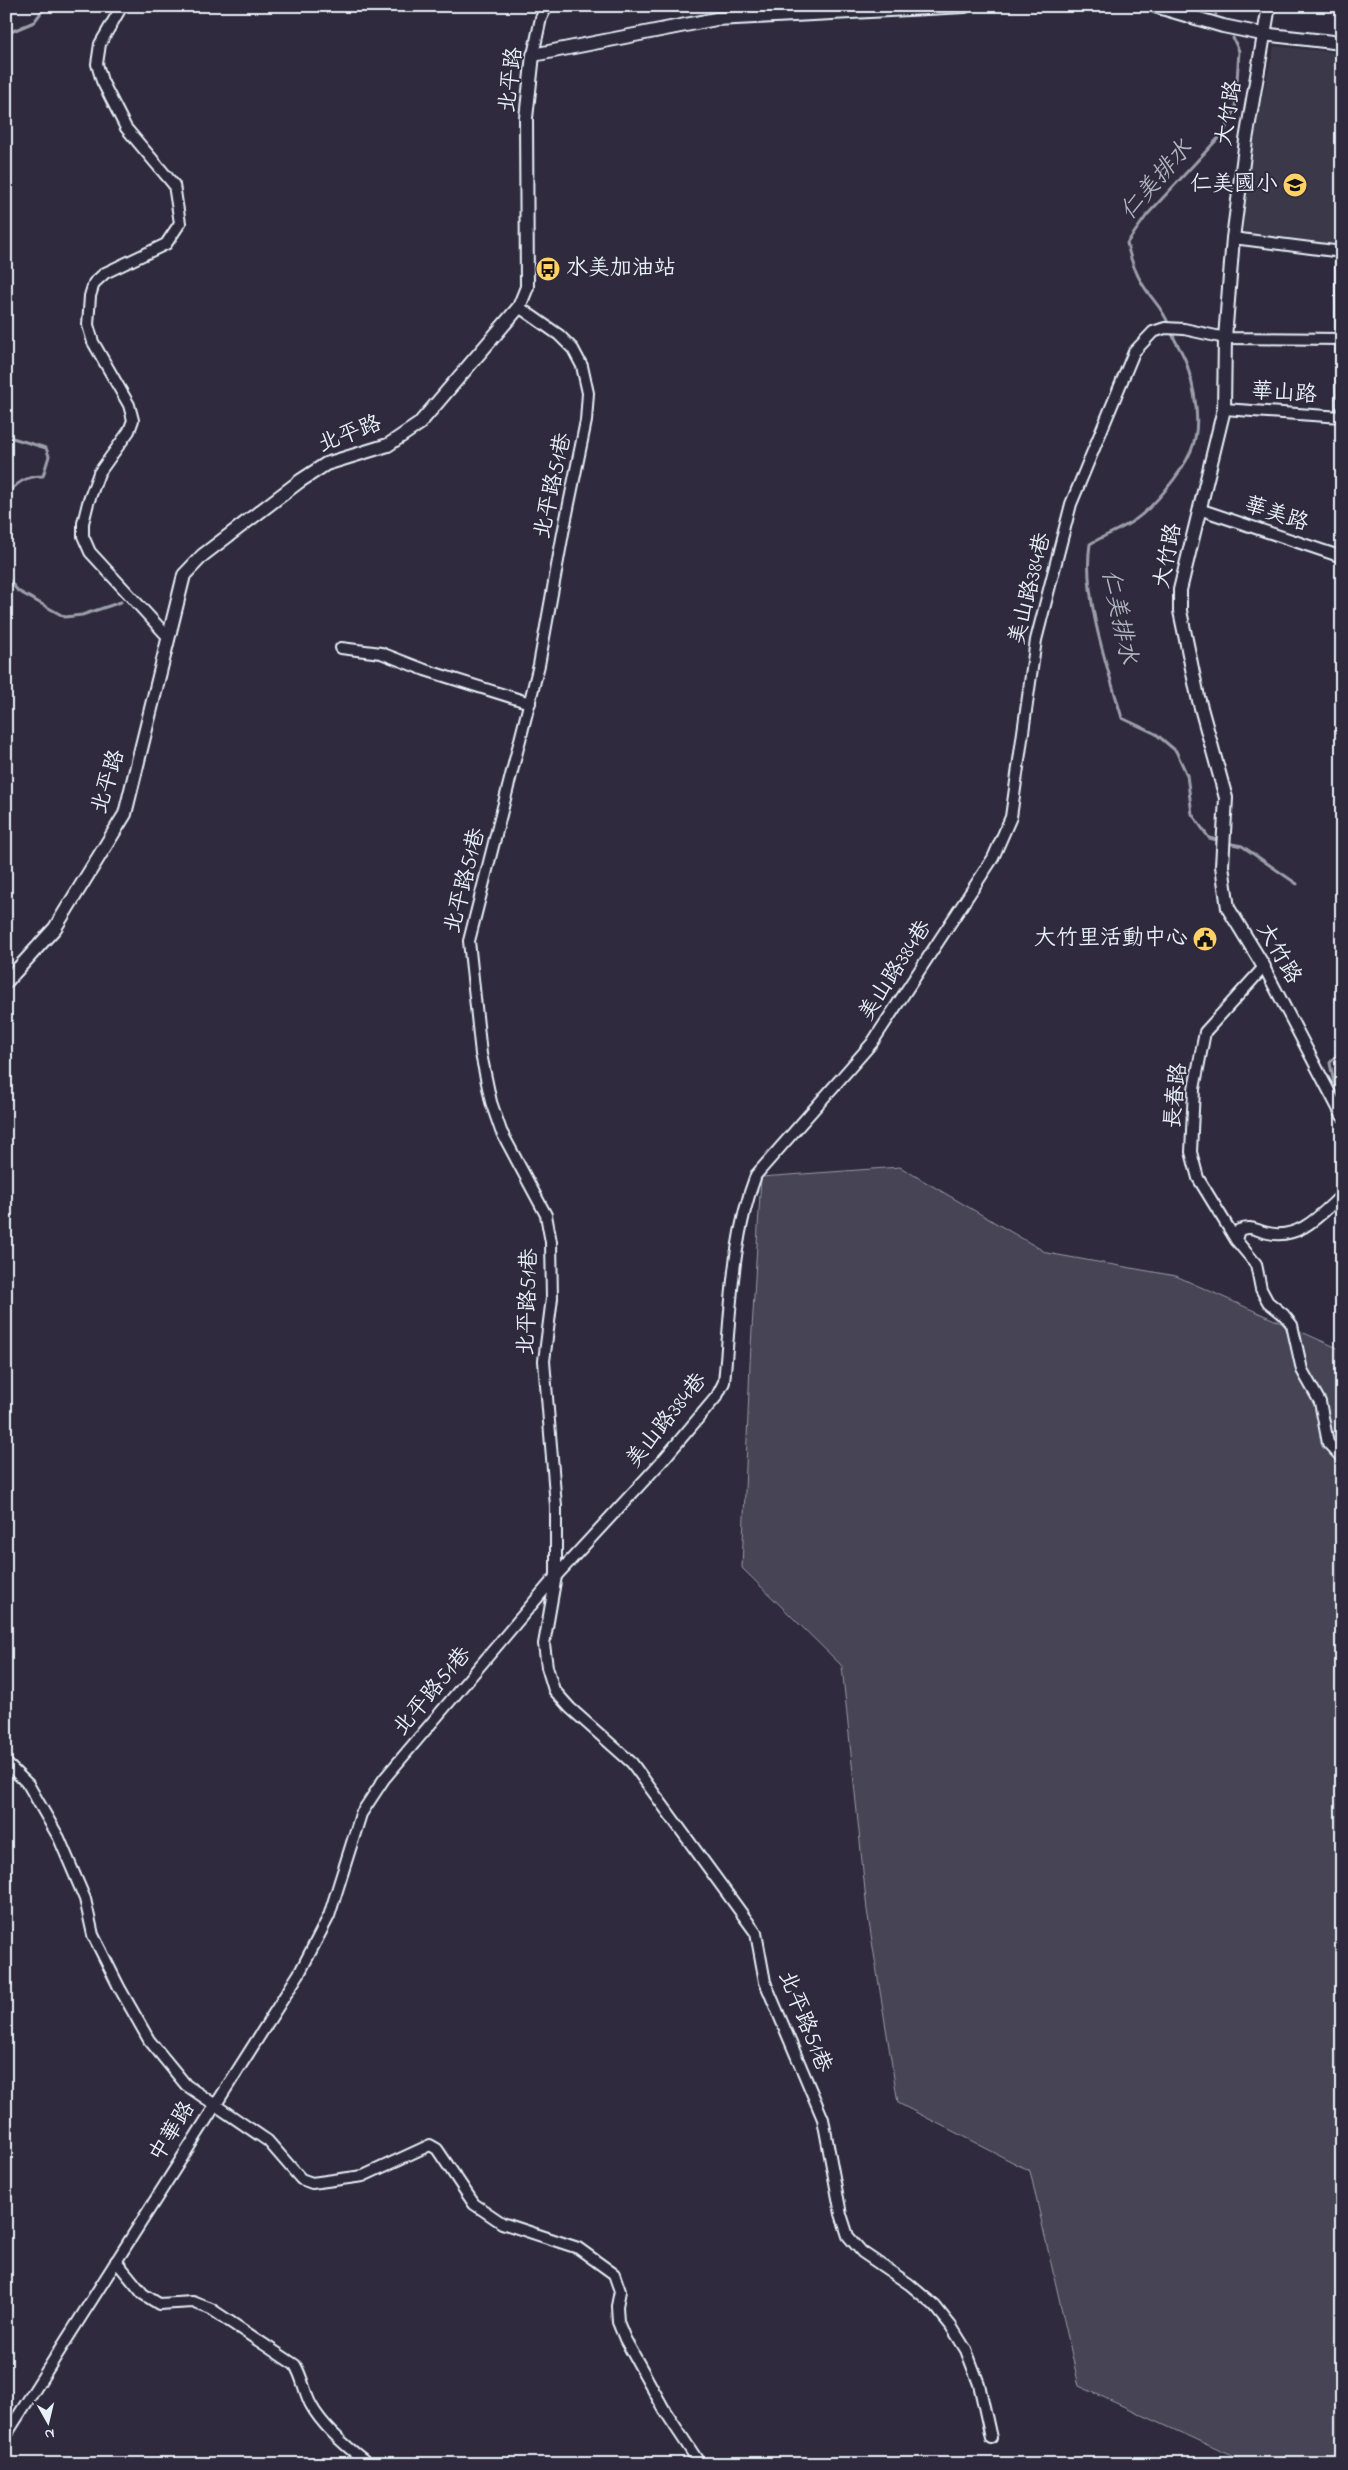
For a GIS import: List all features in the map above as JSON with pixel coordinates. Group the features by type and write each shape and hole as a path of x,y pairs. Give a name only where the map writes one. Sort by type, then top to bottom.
{"street":[{"path":"122,6 100,44 97,64 102,81 126,128 174,185 180,223 166,244 105,273 94,283 88,310 88,325 93,342 129,405 133,420 129,432 98,473 83,523 83,536 90,552 169,638"},
{"name":"北平路","path":"6,982 55,928 125,814 184,575 203,555 300,481 326,464 388,445 419,424 519,307 527,287 526,118 533,55 541,18 547,6"},
{"path":"533,55 716,19 965,6"},
{"path":"1155,6 1222,26 1262,34 1342,43"},
{"name":"大竹路","path":"1269,6 1262,34 1233,238 1225,338 1224,409 1180,590 1180,611 1198,698 1226,798 1222,866 1228,908 1264,967 1342,1116"},
{"path":"1233,238 1341,252 1342,408"},
{"name":"北平路51巷","path":"519,307 559,335 573,348 582,366 588,393 586,421 530,703 469,941 481,1054 491,1102 501,1131 546,1215 551,1242 552,1298 544,1361 556,1506 556,1576 544,1644 554,1690 570,1708 632,1763 756,1933 765,1982 823,2119 841,2214 848,2236 862,2252 909,2284 935,2306 951,2326 966,2350 979,2384 991,2438"},
{"name":"美山路384巷","path":"556,1576 662,1460 717,1396 724,1382 737,1249 749,1192 756,1174 872,1043 993,858 1011,817 1036,640 1071,504 1134,352 1153,332 1165,328 1184,329 1225,338"},
{"path":"1225,338 1341,338"},
{"name":"華山路","path":"1224,409 1342,417"},
{"name":"華美路","path":"1199,509 1342,557"},
{"path":"341,648 381,653 425,670 530,703"},
{"name":"長春路","path":"1264,967 1205,1032 1194,1089 1191,1152 1198,1178 1236,1240 1256,1264 1261,1289 1268,1302 1292,1324 1302,1370 1320,1402 1328,1443 1342,1458"},
{"path":"1236,1240 1239,1230 1249,1226 1269,1234 1290,1234 1306,1227 1342,1195"},
{"name":"北平路51巷","path":"352,1840 361,1814 384,1779 556,1576"},
{"path":"6,1763 28,1784 59,1838 85,1899 93,1935 149,2040 186,2085 268,2141 301,2179 312,2183 363,2176 430,2146 437,2149 474,2204 502,2223 578,2248 602,2264 614,2274 620,2291 617,2306 618,2322 624,2339 665,2411 700,2464"},
{"name":"中華路","path":"6,2435 213,2105 300,1972 329,1916 352,1840"},
{"path":"116,2261 143,2294 159,2304 193,2302 210,2309 295,2365 303,2377 312,2406 329,2427 369,2464"}],"shaded area":[{"name":"仁美國小","path":"1274,46 1342,53 1342,245 1243,232 1253,138"},
{"path":"900,1167 1047,1253 1176,1276 1342,1350 1342,2464 1249,2464 1079,2386 1030,2171 898,2103 867,1910 842,1666 742,1568 750,1363 761,1177"}],"waterway":[{"path":"6,34 34,22 46,6"},
{"name":"仁美排水","path":"1211,6 1216,14"},
{"name":"仁美排水","path":"1169,325 1138,275 1127,243 1147,215 1223,133 1235,110 1239,51 1233,38"},
{"name":"仁美排水","path":"1171,331 1186,361 1193,386 1197,420 1191,451 1165,491 1147,510 1130,523 1090,544 1090,586 1098,632 1122,718 1156,734 1176,751 1187,775 1192,814 1209,838 1221,841"},
{"path":"6,433 9,437 46,448 49,456 43,476 31,477 22,481 6,497"},
{"path":"6,566 9,580 18,591 65,617 82,615 121,602"},
{"name":"仁美排水","path":"1227,843 1242,846 1297,884"},
{"name":"仁美排水","path":"1342,1048 1330,1063 1334,1083 1342,1091"}],"place":[{"name":"仁美國小","path":"1295,185"},
{"name":"水美加油站","path":"548,269"},
{"name":"大竹里活動中心","path":"1205,939"}]}
